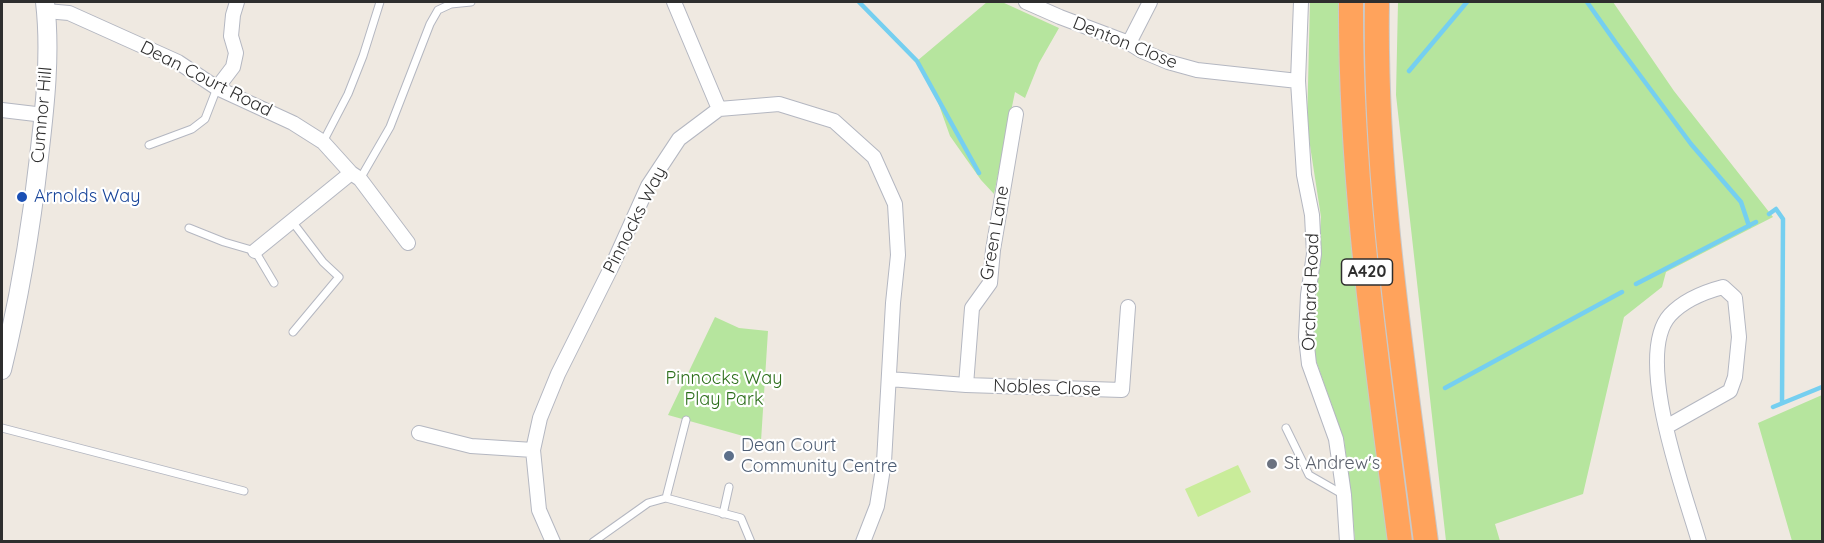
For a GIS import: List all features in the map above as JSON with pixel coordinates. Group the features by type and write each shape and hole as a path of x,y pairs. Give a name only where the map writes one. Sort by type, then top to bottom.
{"highway":[{"name":"A420","path":"1351,2 1352,101 1362,234 1400,542"},
{"name":"A420","path":"1377,2 1377,81 1385,201 1426,542"}],"street":[{"path":"217,88 233,67 236,53 231,36 237,2"},
{"path":"674,2 719,109 779,104 834,121 874,157 895,204 898,255 884,462 877,506 863,542"},
{"name":"Denton Close","path":"1026,2 1051,14 1129,43 1168,62 1197,70 1298,81"},
{"path":"1129,43 1150,2"},
{"name":"Orchard Road","path":"1301,2 1298,81 1304,175 1312,215 1314,254 1305,337 1309,364 1336,439 1344,495 1347,542"},
{"name":"Dean Court Road","path":"46,6 69,13 178,62 217,88 293,123 323,142 356,176 408,243"},
{"name":"Cumnor Hill","path":"2,370 23,271 35,191 44,115 47,62 46,6"},
{"name":"Pinnocks Way","path":"553,542 539,510 533,450 540,418 558,374 612,266 648,186 679,139 719,109"},
{"path":"2,110 44,115"},
{"name":"Green Lane","path":"966,385 972,308 990,283 993,250 1016,114"},
{"path":"255,251 291,220 356,176"},
{"path":"1666,427 1730,391 1735,377 1740,337 1735,298 1723,287 1684,303 1669,316 1661,331 1657,362 1657,382 1666,427 1699,542"},
{"name":"Nobles Close","path":"889,379 966,385 1122,390 1128,308"},
{"path":"419,433 471,446 533,450"}],"lane":[{"path":"323,142 348,94 380,2"},
{"path":"356,176 390,127 430,24 438,10 451,4 471,2"},
{"path":"149,145 192,129 206,119 217,88"},
{"path":"291,220 323,262 339,277 293,332"},
{"path":"189,228 255,251 274,284"},
{"path":"666,498 686,420"},
{"path":"2,428 244,491"},
{"path":"1286,428 1309,475 1344,495"},
{"path":"723,514 729,487"},
{"path":"593,542 648,503 666,498 741,519 751,542"}],"green space":[{"path":"987,2 1002,2 1059,28 1039,63 1025,98 1015,92 994,194 981,180 950,136 934,91 917,61"},
{"path":"1310,2 1344,2 1392,541 1355,541 1344,440 1313,352 1321,217 1307,126"},
{"path":"1398,2 1613,2 1674,91 1773,217 1666,272 1662,287 1624,317 1583,494 1495,524 1500,541 1446,541 1396,95"},
{"name":"Pinnocks Way Play Park","path":"715,317 739,328 768,331 761,441 668,415"},
{"path":"1822,395 1822,541 1792,541 1758,423"},
{"path":"1238,465 1251,492 1198,517 1185,489"}],"waterway":[{"path":"859,2 917,61 979,173"},
{"path":"1409,71 1467,2"},
{"path":"1587,2 1691,144 1741,202 1749,226"},
{"path":"1769,214 1776,209 1783,219 1782,403"},
{"path":"1636,284 1756,222"},
{"path":"1445,388 1622,292"},
{"path":"1773,407 1822,387"}],"place":[{"name":"Arnolds Way","path":"22,197"},
{"name":"Dean Court Community Centre","path":"729,456"},
{"name":"St Andrew's","path":"1272,464"}]}
